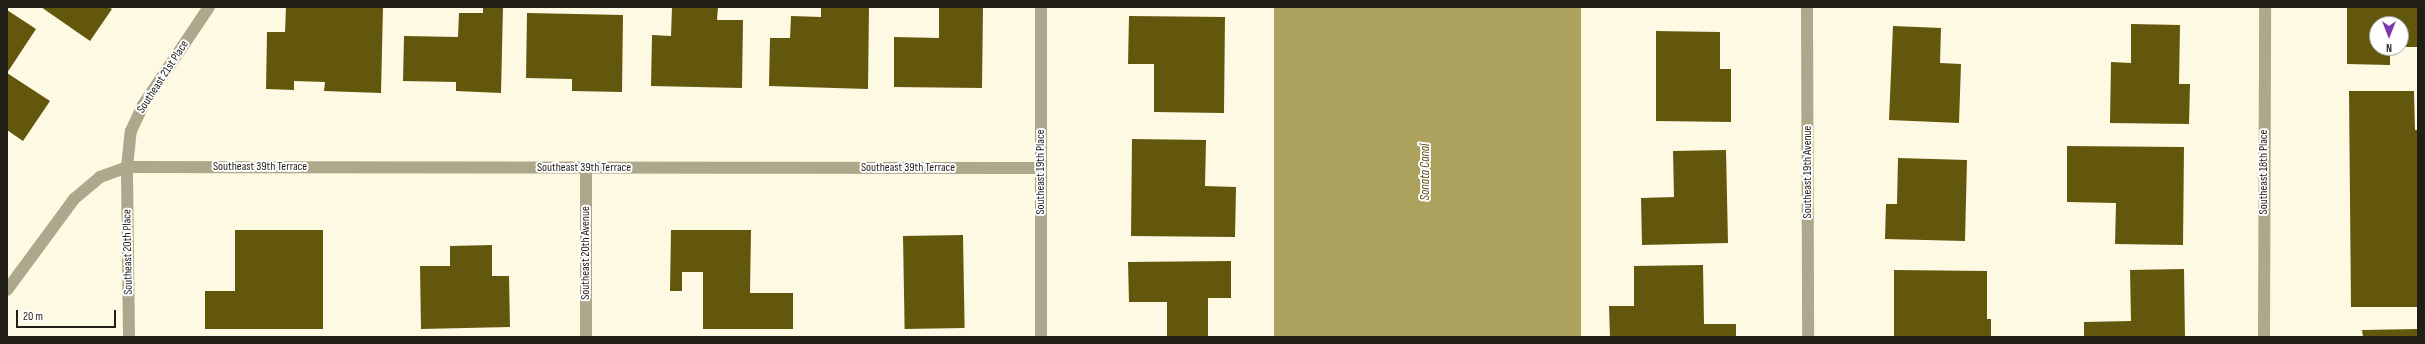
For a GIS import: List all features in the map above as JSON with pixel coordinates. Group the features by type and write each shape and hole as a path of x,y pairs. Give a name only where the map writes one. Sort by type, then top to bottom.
{"street":[{"name":"Southeast 21st Place","path":"127,167 131,131 143,105 209,7"},
{"name":"Southeast 19th Place","path":"1041,7 1041,337"},
{"name":"Southeast 19th Avenue","path":"1807,7 1808,337"},
{"name":"Southeast 18th Place","path":"2264,337 2265,7"},
{"name":"Southeast 39th Terrace","path":"127,167 586,169 1040,168"},
{"path":"7,290 74,199 100,177 127,167"},
{"name":"Southeast 20th Place","path":"127,167 129,337"},
{"name":"Southeast 20th Avenue","path":"586,169 586,337"}],"water":[{"name":"Sonata Canal","path":"1274,7 1581,7 1581,337 1274,337"}],"building":[{"path":"41,7 108,7 112,9 90,41"},
{"path":"286,7 383,7 381,93 324,91 325,82 294,81 294,90 266,89 267,32 285,32"},
{"path":"483,7 503,7 501,93 456,91 456,82 403,81 404,36 458,37 459,13 483,13"},
{"path":"672,7 718,7 717,20 743,20 742,88 651,86 652,35 671,36"},
{"path":"821,7 869,7 868,89 769,86 770,38 790,38 791,16 821,17"},
{"path":"939,7 983,7 982,88 894,87 894,37 939,38"},
{"path":"2347,7 2418,7 2418,47 2409,47 2409,16 2369,16 2369,56 2390,56 2390,65 2347,64"},
{"path":"7,10 36,29 7,73"},
{"path":"527,13 623,15 622,92 572,91 572,79 526,78"},
{"path":"1129,16 1225,17 1224,113 1154,112 1154,64 1128,64"},
{"path":"2131,24 2180,25 2179,84 2190,84 2189,124 2110,123 2111,62 2131,63"},
{"path":"1893,26 1941,28 1940,63 1961,64 1959,123 1889,120"},
{"path":"1656,31 1720,32 1720,69 1731,69 1731,122 1656,121"},
{"path":"7,73 50,101 23,141 7,130"},
{"path":"2349,91 2414,91 2415,130 2418,130 2418,307 2351,307"},
{"path":"1132,139 1206,140 1205,186 1236,187 1235,237 1131,236"},
{"path":"2067,146 2184,147 2183,245 2115,244 2116,203 2067,202"},
{"path":"1726,150 1728,243 1642,245 1641,198 1674,197 1673,151"},
{"path":"1898,158 1967,160 1965,241 1885,239 1886,204 1897,204"},
{"path":"235,230 323,230 323,329 205,329 205,291 235,291"},
{"path":"671,230 751,230 750,293 793,293 793,329 703,329 703,272 682,272 682,291 670,291"},
{"path":"963,235 965,328 905,329 903,236"},
{"path":"492,245 492,276 509,276 510,327 421,329 420,266 450,266 450,246"},
{"path":"1231,261 1231,298 1208,298 1208,337 1167,337 1167,302 1129,302 1128,262"},
{"path":"1703,265 1704,324 1736,324 1736,337 1610,337 1609,306 1634,306 1634,266"},
{"path":"2184,269 2185,337 2084,337 2084,322 2131,321 2130,270"},
{"path":"1894,270 1987,271 1987,319 1991,319 1991,337 1894,337"},
{"path":"2418,329 2418,337 2363,337 2362,330"}]}
